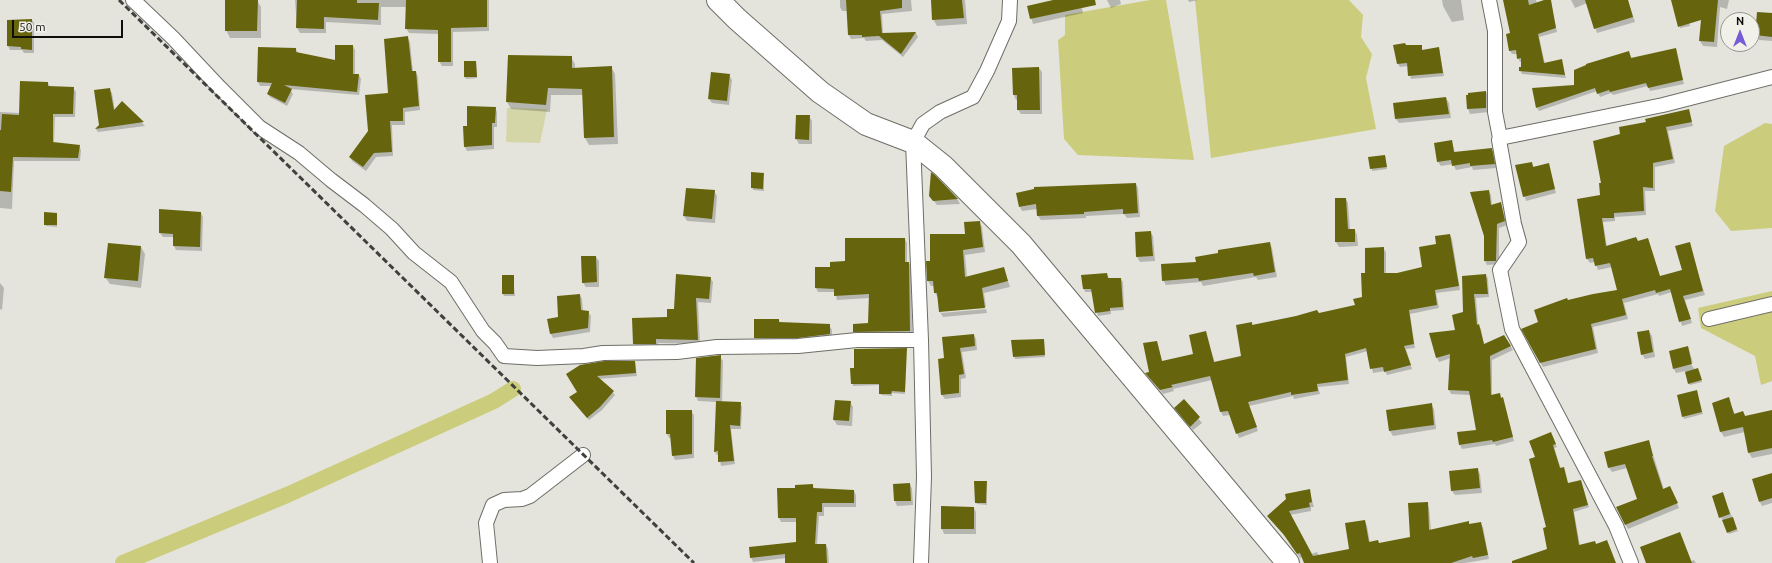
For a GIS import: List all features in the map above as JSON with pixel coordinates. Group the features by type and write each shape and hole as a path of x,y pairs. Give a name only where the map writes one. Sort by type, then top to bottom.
{"main road":[{"path":"718,0 737,19 820,92 866,124 913,142 943,166 1021,244 1288,563"}],"street":[{"path":"133,0 173,38 259,127 299,153 364,205 392,229 414,253 450,282 483,332 504,356 536,358 584,356 604,353 677,352 717,347 798,346 857,340 921,340"},
{"path":"921,563 924,477 921,340 913,142 923,124 940,112 973,97 987,71 1009,21 1010,0"},
{"path":"1489,0 1495,31 1495,112 1500,138 1498,140 1514,224 1519,242 1500,270 1512,329 1616,526 1631,563"},
{"path":"1500,138 1663,105 1772,76"},
{"path":"1709,319 1772,304"},
{"path":"490,563 486,523 492,505 504,500 522,499 530,496 583,455"}],"shaded area":[{"path":"1150,0 1166,0 1194,160 1078,155 1064,139 1058,40 1065,35 1065,15"},
{"path":"1195,0 1349,0 1363,15 1361,37 1372,54 1366,78 1376,129 1211,158"},
{"path":"507,108 547,109 540,143 506,142"},
{"path":"1765,123 1772,124 1772,228 1731,231 1715,211 1724,146"},
{"path":"1772,291 1772,381 1761,385 1755,356 1701,328 1698,308"}],"building":[{"path":"225,0 258,0 257,31 225,31"},
{"path":"297,0 357,0 357,3 379,3 378,20 324,17 324,29 296,28"},
{"path":"406,0 487,0 487,27 451,28 451,62 438,62 438,30 405,29"},
{"path":"846,0 902,0 902,8 880,11 882,33 916,32 901,54 879,36 862,37 862,35 848,35"},
{"path":"931,0 962,0 964,18 932,20"},
{"path":"1053,0 1095,0 1096,5 1030,19 1027,6"},
{"path":"1503,0 1528,0 1529,5 1544,0 1551,0 1556,28 1538,34 1544,63 1562,59 1565,75 1519,71 1519,67 1521,67 1521,58 1517,59 1516,50 1509,51 1506,34 1510,33"},
{"path":"1585,0 1628,0 1633,17 1594,29"},
{"path":"1671,0 1718,0 1714,42 1699,41 1701,20 1678,27"},
{"path":"1760,12 1772,13 1772,37 1760,36"},
{"path":"32,19 32,50 21,49 21,47 7,46 7,20"},
{"path":"408,36 412,71 416,71 419,106 403,108 403,121 390,121 392,152 374,153 363,167 349,157 368,131 365,95 388,93 384,39"},
{"path":"1405,43 1406,45 1422,45 1422,50 1439,47 1443,73 1408,76 1407,63 1397,64 1393,45"},
{"path":"335,45 353,45 353,74 359,74 357,92 284,85 292,89 285,103 267,94 272,83 257,82 258,47 296,48 296,52 335,60"},
{"path":"1676,48 1683,80 1648,88 1646,83 1610,92 1609,90 1597,94 1595,88 1536,108 1532,88 1574,85 1574,70 1586,64 1629,51 1631,58"},
{"path":"508,55 572,56 572,68 612,66 614,137 584,138 582,89 548,88 546,105 506,102"},
{"path":"464,61 476,61 477,77 464,77"},
{"path":"1039,67 1040,110 1017,110 1017,95 1013,95 1012,68"},
{"path":"711,72 730,74 727,101 708,99"},
{"path":"20,81 48,82 48,86 74,87 73,114 53,114 53,142 80,145 78,158 13,157 11,192 0,191 0,130 2,114 19,115"},
{"path":"110,88 114,110 122,101 144,122 95,129 99,125 94,90"},
{"path":"1486,91 1486,108 1467,109 1466,95 1468,95 1468,93"},
{"path":"1446,97 1449,114 1395,119 1393,103"},
{"path":"467,106 496,107 495,123 492,123 492,145 464,147 463,126 467,126"},
{"path":"1689,109 1692,122 1666,127 1673,159 1653,163 1653,188 1643,187 1644,211 1614,213 1614,218 1602,218 1606,246 1636,237 1638,241 1648,238 1660,276 1682,270 1675,246 1690,242 1703,291 1683,296 1691,319 1679,322 1670,289 1656,293 1655,290 1622,299 1626,315 1591,324 1596,349 1540,363 1521,329 1538,322 1534,310 1567,298 1568,300 1617,290 1610,263 1595,266 1593,258 1586,259 1577,199 1600,195 1599,183 1601,183 1593,141 1620,134 1619,127 1646,122 1645,119"},
{"path":"796,115 810,115 809,140 795,139"},
{"path":"1452,140 1454,152 1492,148 1495,164 1470,166 1470,163 1452,166 1451,160 1437,162 1434,143"},
{"path":"1385,155 1387,167 1370,169 1368,157"},
{"path":"1532,162 1533,167 1549,163 1555,189 1523,197 1515,165"},
{"path":"751,172 764,173 763,189 751,188"},
{"path":"931,172 958,199 933,201 929,196"},
{"path":"1136,183 1138,213 1123,214 1123,209 1084,212 1084,214 1037,216 1036,204 1019,207 1016,193 1034,189 1034,187"},
{"path":"686,188 715,190 712,219 683,216"},
{"path":"1489,190 1491,205 1501,202 1505,221 1497,224 1496,261 1484,261 1484,236 1470,192"},
{"path":"1335,198 1346,198 1348,229 1355,229 1355,242 1335,242"},
{"path":"159,209 201,212 200,247 173,246 173,234 159,233"},
{"path":"44,212 57,213 57,225 44,225"},
{"path":"980,221 983,247 963,250 965,277 1004,267 1008,281 982,288 985,308 939,312 937,293 934,293 933,281 927,281 926,261 930,261 930,234 965,234 964,222"},
{"path":"1151,231 1153,256 1136,257 1135,232"},
{"path":"1450,234 1459,286 1435,290 1437,305 1409,310 1414,344 1404,346 1411,365 1384,372 1383,367 1370,369 1366,348 1345,354 1348,380 1317,384 1318,391 1291,395 1291,392 1248,402 1257,427 1236,434 1228,411 1220,412 1210,376 1171,385 1173,387 1160,390 1145,373 1149,372 1143,343 1157,341 1162,361 1193,354 1189,335 1206,331 1214,362 1241,356 1236,325 1252,322 1252,325 1317,310 1319,313 1355,305 1353,299 1362,297 1361,273 1365,273 1365,248 1384,247 1384,273 1397,273 1422,267 1419,247 1436,244 1435,236"},
{"path":"845,238 905,238 905,262 909,262 910,331 853,332 853,324 868,323 869,294 834,296 834,289 815,288 815,267 830,267 830,262 845,261"},
{"path":"1270,242 1275,272 1254,276 1253,273 1199,281 1198,278 1162,281 1161,264 1196,262 1195,257 1218,253 1218,250"},
{"path":"108,243 141,246 138,281 104,278"},
{"path":"581,256 596,256 597,282 582,283"},
{"path":"1107,273 1108,278 1121,278 1123,307 1110,308 1110,311 1095,313 1091,289 1083,289 1081,275"},
{"path":"676,274 711,277 709,299 696,298 698,340 656,339 656,344 633,344 632,318 667,317 667,309 674,309"},
{"path":"1486,274 1488,294 1474,294 1477,325 1479,324 1484,344 1504,335 1511,346 1490,356 1491,395 1500,393 1501,398 1503,397 1513,437 1493,442 1492,440 1459,445 1457,432 1476,430 1469,391 1448,390 1450,354 1436,358 1429,333 1455,330 1452,315 1463,312 1462,276"},
{"path":"502,275 514,275 514,294 502,294"},
{"path":"580,294 581,310 589,311 588,328 550,334 547,319 558,317 557,296"},
{"path":"754,319 779,319 779,322 830,324 830,334 798,338 754,338"},
{"path":"1649,330 1653,352 1641,355 1637,332"},
{"path":"974,334 975,346 960,348 964,374 959,375 959,393 941,395 938,359 944,358 942,337"},
{"path":"1044,339 1045,355 1013,357 1011,340"},
{"path":"1688,346 1692,364 1673,369 1669,351"},
{"path":"907,348 905,392 892,391 891,394 879,394 879,384 851,384 850,368 854,368 854,349"},
{"path":"721,355 720,398 695,397 696,358"},
{"path":"604,361 635,361 636,373 597,376 614,391 600,407 587,418 569,397 577,392 566,374 580,365"},
{"path":"1698,368 1702,380 1688,384 1685,372"},
{"path":"1697,390 1702,412 1682,417 1677,395"},
{"path":"1729,397 1734,414 1743,411 1745,416 1772,410 1772,448 1748,453 1743,427 1720,432 1712,403"},
{"path":"1184,399 1200,417 1190,427 1174,408"},
{"path":"835,400 851,401 849,421 833,420"},
{"path":"716,401 741,402 740,426 730,425 734,461 718,462 718,451 714,452"},
{"path":"1432,403 1434,425 1389,431 1386,410"},
{"path":"666,410 692,410 692,454 672,456 670,434 666,434"},
{"path":"1551,432 1556,444 1553,445 1560,468 1564,467 1568,483 1581,480 1588,505 1573,509 1579,545 1595,541 1596,544 1607,540 1616,563 1512,563 1512,561 1547,549 1543,528 1546,527 1529,459 1535,457 1529,441"},
{"path":"1649,440 1652,456 1663,489 1670,486 1678,503 1625,525 1616,507 1637,499 1625,464 1608,468 1604,452"},
{"path":"1478,468 1480,488 1451,491 1449,471"},
{"path":"1772,473 1772,498 1759,502 1752,479"},
{"path":"974,481 987,481 986,503 975,503"},
{"path":"910,483 911,501 894,501 893,484"},
{"path":"813,484 813,488 854,490 854,503 822,503 822,512 817,512 815,544 826,544 827,563 785,563 785,554 750,558 749,547 796,542 796,518 778,518 777,488 795,488 795,485"},
{"path":"1310,489 1312,502 1309,503 1310,507 1289,511 1313,556 1349,549 1345,523 1365,520 1369,542 1378,540 1379,543 1410,537 1408,503 1428,502 1429,530 1469,521 1469,524 1481,522 1488,555 1473,558 1472,556 1451,563 1304,563 1300,553 1297,554 1284,535 1267,516 1286,499 1285,494"},
{"path":"1723,492 1730,514 1719,518 1712,496"},
{"path":"941,506 974,507 974,529 941,529"},
{"path":"1733,517 1737,529 1727,533 1722,520"},
{"path":"1680,532 1692,563 1646,563 1640,547"}],"waterway":[{"path":"123,563 287,495 494,401 513,389"}],"railway":[{"path":"119,0 694,563"}]}
